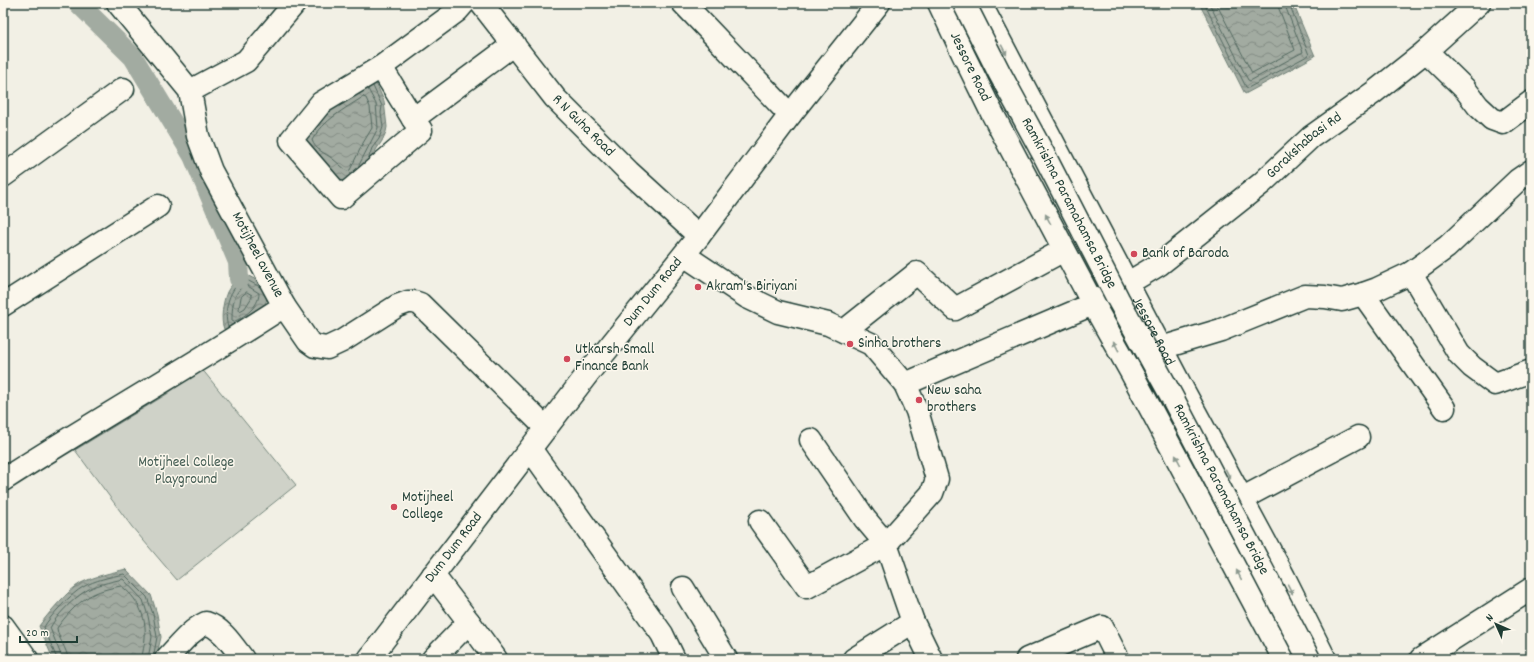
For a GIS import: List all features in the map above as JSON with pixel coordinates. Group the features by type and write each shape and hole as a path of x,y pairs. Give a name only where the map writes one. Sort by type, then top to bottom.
{"street":[{"name":"Motijheel avenue","path":"3,480 62,441 220,348 284,306 212,171 198,136 190,91 118,3"},
{"path":"190,91 246,61 295,3"},
{"path":"382,67 421,130 341,198 291,140 320,103 382,67 457,11 464,3"},
{"name":"R N Guha Road","path":"481,3 555,98 592,136 699,236"},
{"path":"683,3 790,115"},
{"name":"Dum Dum Road","path":"369,659 531,450 589,372 699,236 790,115 879,3"},
{"name":"Jessore Road","path":"939,3 980,90 1064,250 1131,372 1284,659"},
{"name":"Ramkrishna Paramahamsa Bridge","path":"964,3 1118,299 1172,397 1309,659"},
{"name":"Jessore Road","path":"980,3 1127,285 1284,577 1326,659"},
{"name":"Gorakshabasi Rd","path":"905,384 1093,304 1160,264 1262,183 1311,137 1373,93 1426,51 1479,3"},
{"path":"413,119 514,44"},
{"path":"1426,51 1465,89 1478,106 1492,119 1503,123 1531,102"},
{"path":"3,176 123,89"},
{"path":"1161,348 1221,330 1305,296 1342,300 1363,294 1411,273 1447,247 1518,180 1531,171"},
{"path":"3,305 158,206"},
{"path":"844,331 917,273 955,309 1064,250"},
{"path":"684,255 747,297 778,312 828,324 871,344 905,384 916,411 937,479 932,493 886,544 807,587 760,521"},
{"path":"1411,273 1459,354 1472,367 1495,384 1531,371"},
{"path":"1363,294 1444,408"},
{"path":"284,306 308,341 315,346 327,348 342,341 397,306 408,302 420,304 429,311 546,428"},
{"path":"1241,499 1358,437"},
{"path":"811,440 865,519 886,544 913,622 931,659"},
{"path":"531,450 662,634 674,659"},
{"path":"433,575 496,659"},
{"path":"684,588 726,659"},
{"path":"1421,659 1530,592"},
{"path":"434,659 469,622"},
{"path":"854,659 913,622"},
{"path":"166,659 188,634 197,627 206,623 212,625 221,633 243,659"},
{"path":"3,626 27,659"},
{"path":"1028,659 1102,627 1118,659"}],"green space":[{"name":"Motijheel College Playground","path":"201,368 296,485 177,580 132,527 75,450 167,394"}],"water":[{"path":"1199,3 1293,3 1315,56 1245,94"},
{"path":"372,78 376,83 384,101 387,127 386,132 371,162 345,188 297,134"},
{"path":"245,274 260,282 268,296 264,307 231,336 224,329 223,325 222,310 224,300 231,286"},
{"path":"126,569 151,595 157,614 161,637 156,659 53,659 39,626 64,597 76,586 97,577"}],"waterway":[{"path":"78,3 133,57 193,156 238,262 239,279"}],"place":[{"name":"Bank of Baroda","path":"1134,254"},
{"name":"Akram's Biriyani","path":"698,287"},
{"name":"Sinha brothers","path":"850,344"},
{"name":"Utkarsh Small Finance Bank","path":"567,359"},
{"name":"New saha brothers","path":"919,400"},
{"name":"Motijheel College","path":"394,507"}]}
